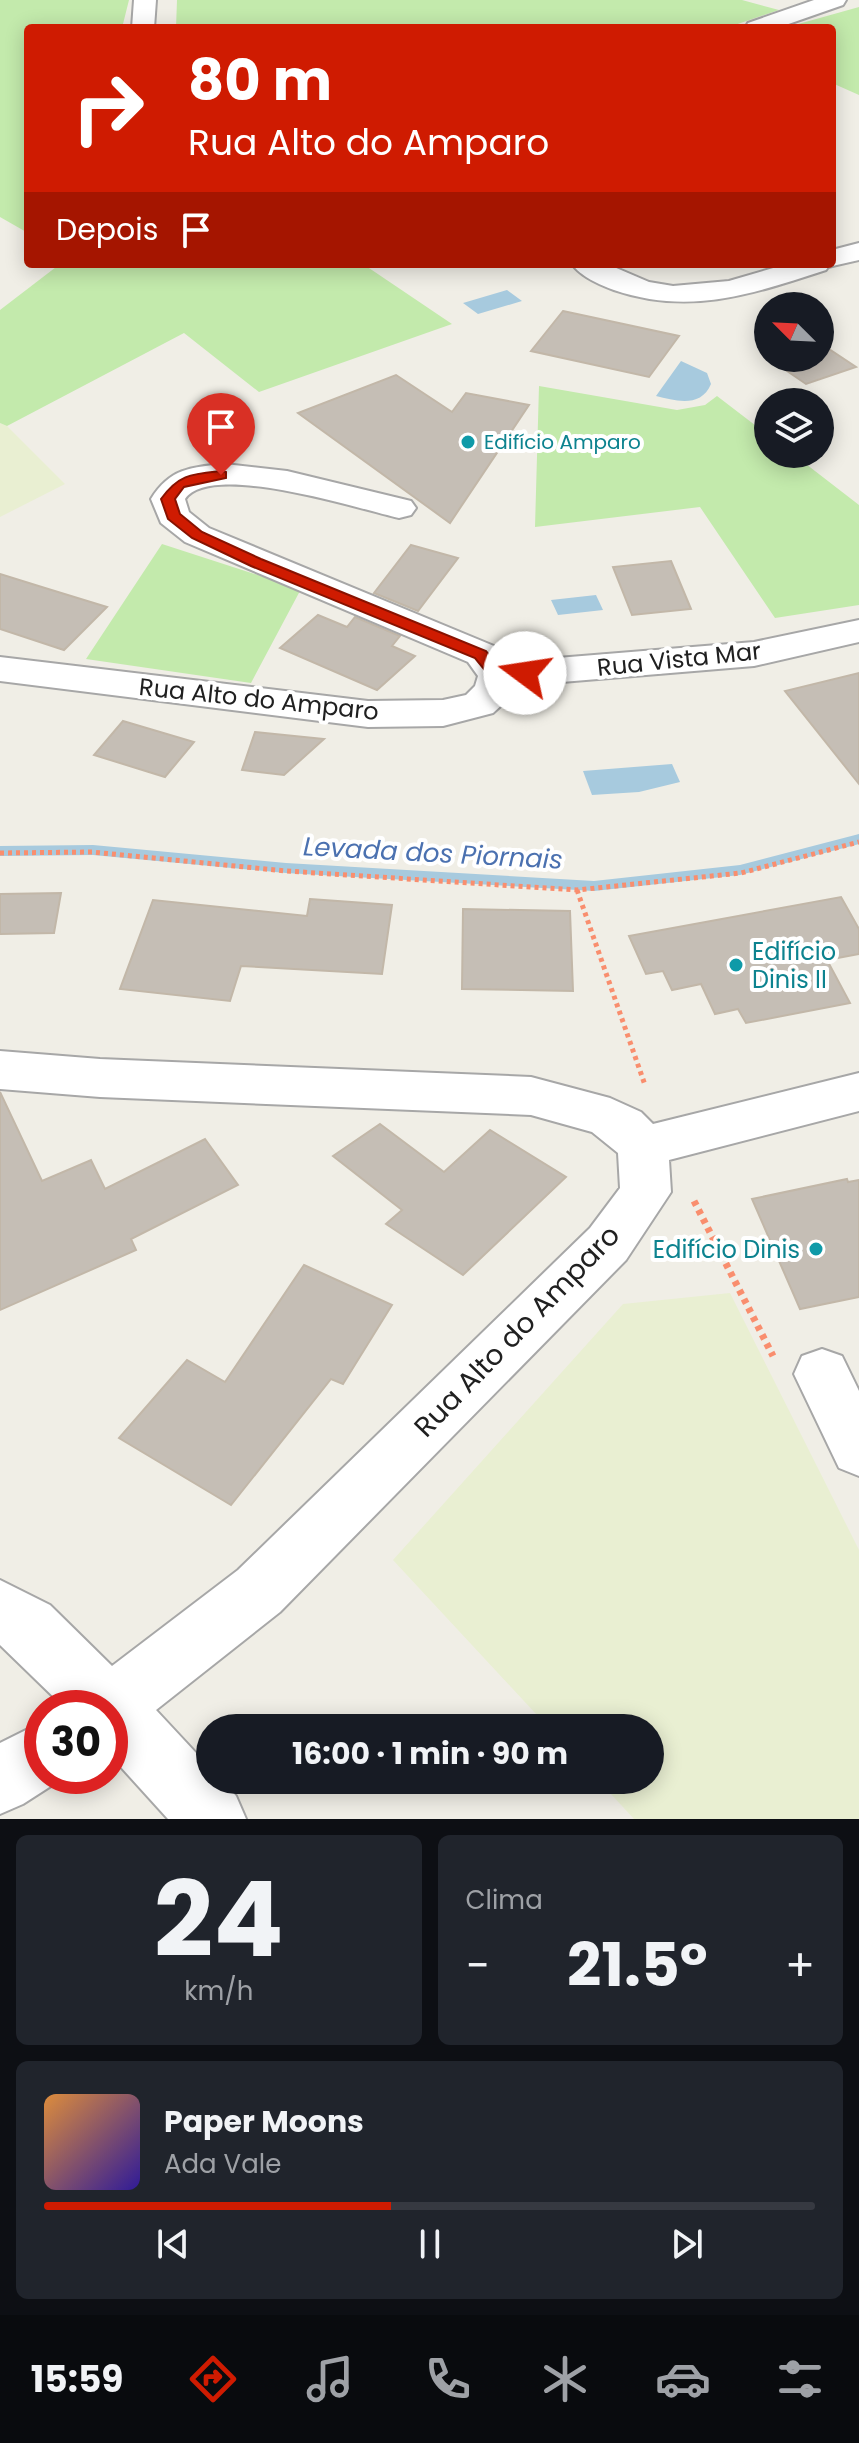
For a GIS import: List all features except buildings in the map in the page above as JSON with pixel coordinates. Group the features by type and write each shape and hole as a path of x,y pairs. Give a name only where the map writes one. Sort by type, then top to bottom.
{"street":[{"path":"143,24 145,0"},
{"path":"767,24 835,0"},
{"path":"836,258 859,251"},
{"path":"594,268 629,285 688,295 736,289 803,268"},
{"path":"399,508 243,473 199,478 179,484 168,499 173,516 197,535 256,563 481,654 497,675"},
{"name":"Rua Vista Mar","path":"497,675 754,654 859,631"},
{"name":"Rua Alto do Amparo","path":"0,669 368,714 443,713 479,704 493,691 497,675"},
{"path":"0,1070 100,1078 531,1096 577,1106 625,1126 653,1144 859,1092"},
{"name":"Rua Alto do Amparo","path":"128,1693 259,1591 608,1244 646,1192 653,1144"},
{"path":"822,1374 859,1449"},
{"path":"0,1610 28,1627 90,1690"},
{"path":"128,1729 213,1819"},
{"path":"0,1781 24,1766"}],"path":[{"path":"0,853 92,852 286,871 577,890 741,873 859,842"},
{"path":"577,890 653,1144 781,1370 822,1374"}],"green space":[{"path":"0,0 129,0 123,24 24,24 24,231 0,217"},
{"path":"177,0 742,0 779,10 738,24 176,24"},
{"path":"859,7 859,95 836,85 836,24 798,24"},
{"path":"55,268 369,268 452,324 259,392 184,333 7,426 0,423 0,310"},
{"path":"539,386 677,410 705,405 717,396 754,424 754,468 811,468 859,505 859,605 775,618 700,507 535,527"},
{"path":"0,423 7,426 65,484 0,517"},
{"path":"162,544 301,589 251,683 86,659"},
{"path":"730,1293 859,1550 859,1819 634,1819 611,1794 664,1794 664,1714 536,1714 393,1560 623,1304"}],"water":[{"path":"507,290 522,301 478,314 463,303"},
{"path":"681,361 707,373 711,384 707,392 687,401 656,396"},
{"path":"596,595 603,610 558,615 551,600"},
{"path":"672,764 680,782 639,792 592,795 583,771"}],"waterway":[{"name":"Levada dos Piornais","path":"0,851 93,850 286,868 594,886 740,870 859,839"}],"place":[{"name":"Edifício Amparo","path":"468,442"},
{"name":"Edifício Dinis II","path":"736,965"},
{"name":"Edifício Dinis","path":"816,1249"}],"route":[{"path":"221,475 179,484 168,499 173,516 197,535 256,563 481,654 497,675 525,673"}]}
